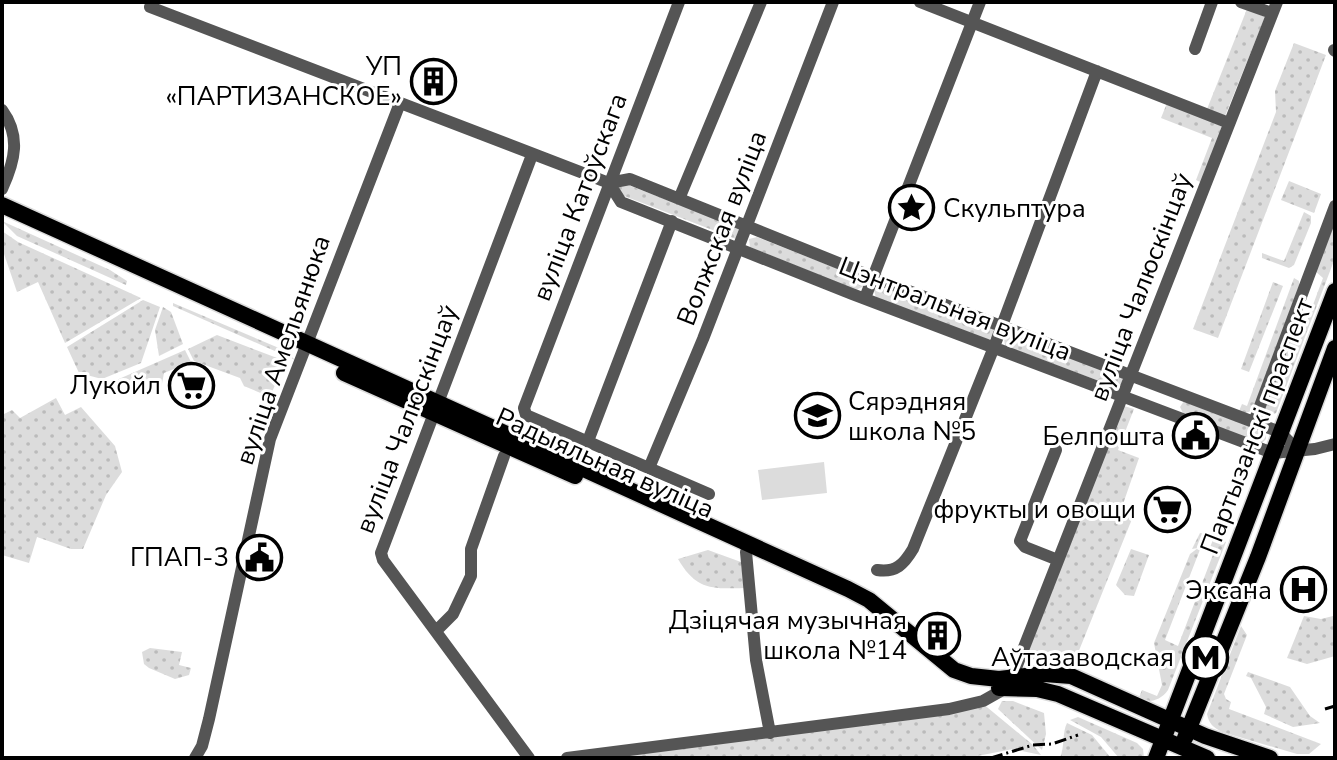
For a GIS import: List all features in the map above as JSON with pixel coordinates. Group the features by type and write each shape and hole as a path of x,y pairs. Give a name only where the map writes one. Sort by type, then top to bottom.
{"main road":[{"name":"Радыяльная вуліца","path":"2,205 305,350"},
{"name":"Радыяльная вуліца","path":"2,216 869,600 954,670 1058,694 1163,740 1179,753 1207,758"},
{"name":"Партызанскі праспект","path":"1156,758 1335,291"},
{"name":"Партызанскі праспект","path":"1179,753 1258,557 1335,348"},
{"name":"Радыяльная вуліца","path":"435,407 864,607 953,680 983,688 1044,674 1071,676 1189,729 1270,758"}],"street":[{"name":"вуліца Катоўскага","path":"588,441 526,415 524,408 679,2"},
{"path":"679,199 761,2"},
{"name":"Волжская вуліца","path":"649,468 739,247 833,2"},
{"path":"920,2 1229,123"},
{"path":"865,298 980,2"},
{"path":"1195,49 1212,2"},
{"path":"1241,2 1275,8"},
{"name":"Цэнтральная вуліца","path":"150,7 609,183 630,179 1001,326 1280,432 1297,450"},
{"name":"вуліца Чалюскінцаў","path":"1009,683 1275,8"},
{"path":"877,570 894,571 913,549 994,347 1097,71"},
{"name":"вуліца Амельянюка","path":"195,758 202,746 209,719 270,439 400,103"},
{"path":"2,110 16,136 12,163 2,189"},
{"name":"вуліца Чалюскінцаў","path":"529,758 383,560 381,553 532,155"},
{"name":"Цэнтральная вуліца","path":"609,183 621,202 1273,453 1335,444"},
{"path":"1254,422 1335,206"},
{"path":"672,221 588,441 709,494"},
{"path":"1056,450 1020,541 1025,547 1058,560"},
{"path":"436,631 453,614 471,576 471,549 504,456"},
{"path":"746,552 756,660 770,733"},
{"path":"567,758 949,709 983,701 1001,693 1009,683"}],"shaded area":[{"path":"1247,9 1265,17 1225,116 1207,109"},
{"path":"1294,43 1326,55 1218,338 1193,329 1276,112 1275,91"},
{"path":"1167,103 1225,125 1202,183 1196,180 1212,138 1161,118"},
{"path":"1289,181 1321,194 1314,213 1281,200"},
{"path":"623,183 739,228 736,239 619,194 617,187"},
{"path":"1304,212 1311,216 1311,223 1294,265 1289,268 1262,258 1262,253 1284,261"},
{"path":"1335,220 1335,258 1276,413 1266,418 1263,411 1294,329 1304,329 1323,278 1315,271"},
{"path":"2,221 110,270 127,281 126,285 17,236"},
{"path":"2,231 18,242 141,298 65,343 38,282 17,292 2,248"},
{"path":"757,237 861,278 864,286 856,290 750,247 749,239"},
{"path":"1294,278 1299,281 1299,286 1253,410 1246,413 1239,411 1242,404 1247,406"},
{"path":"1273,282 1283,286 1249,372 1241,369"},
{"path":"880,285 993,328 993,335 988,341 876,298 874,290"},
{"path":"143,300 160,307 141,363 102,379 79,373 67,347"},
{"path":"173,303 286,351 295,360 173,306"},
{"path":"163,307 171,312 183,344 159,356 155,330"},
{"path":"1010,333 1123,377 1122,386 1115,387 1005,346 1004,338"},
{"path":"217,335 285,361 270,397 244,386 240,378 194,361 188,349"},
{"path":"185,350 191,362 164,373 160,394 112,382"},
{"path":"56,398 65,415 81,407 115,446 122,472 106,495 83,549 71,549 37,537 29,563 2,555 2,415 12,410 20,418"},
{"path":"1184,401 1262,429 1266,439 1256,443 1184,415 1180,407"},
{"path":"1124,406 1134,409 1118,450 1139,458 1123,504 1136,509 1076,658 1050,662 1032,659 1027,655"},
{"path":"824,462 827,493 762,500 758,470"},
{"path":"1200,533 1206,534 1165,640 1178,646 1214,552 1209,550 1214,537 1226,542 1168,690 1155,700 1138,700 1142,690 1157,696 1162,685 1154,643 1190,554 1198,548 1192,549"},
{"path":"1131,549 1149,555 1134,596 1125,595 1116,585"},
{"path":"708,550 741,562 744,588 706,586 691,577 678,559"},
{"path":"1335,611 1335,656 1307,664 1287,658 1304,616 1321,619 1333,616"},
{"path":"1241,626 1247,635 1224,694 1231,702 1229,709 1321,744 1309,754 1297,754 1222,732 1209,720 1207,714"},
{"path":"150,648 182,652 179,665 191,668 189,675 175,679 149,668 144,664 142,652"},
{"path":"1248,672 1290,687 1310,716 1320,723 1293,727 1264,714 1266,707 1251,678 1246,676"},
{"path":"1002,701 1013,701 1044,713 1046,734 1042,750 998,709"},
{"path":"982,703 1041,755 1013,749 967,758 594,758"},
{"path":"1078,717 1137,743 1143,749 1144,758 1119,758 1101,737 1070,720"},
{"path":"1067,723 1092,735 1111,758 1060,758"}],"railway":[{"path":"1325,709 1335,706"},
{"path":"991,758 1078,735"}],"place":[{"name":"УП «ПАРТИЗАНСКОЕ»","path":"433,81"},
{"name":"Скульптура","path":"912,208"},
{"name":"Лукойл","path":"192,385"},
{"name":"Сярэдняя школа №5","path":"817,416"},
{"name":"Белпошта","path":"1196,436"},
{"name":"фрукты и овощи","path":"1167,509"},
{"name":"ГПАП-3","path":"260,557"},
{"name":"Эксана","path":"1303,590"},
{"name":"Дзіцячая музычная школа №14","path":"938,635"},
{"name":"Аўтазаводская","path":"1205,657"}]}
